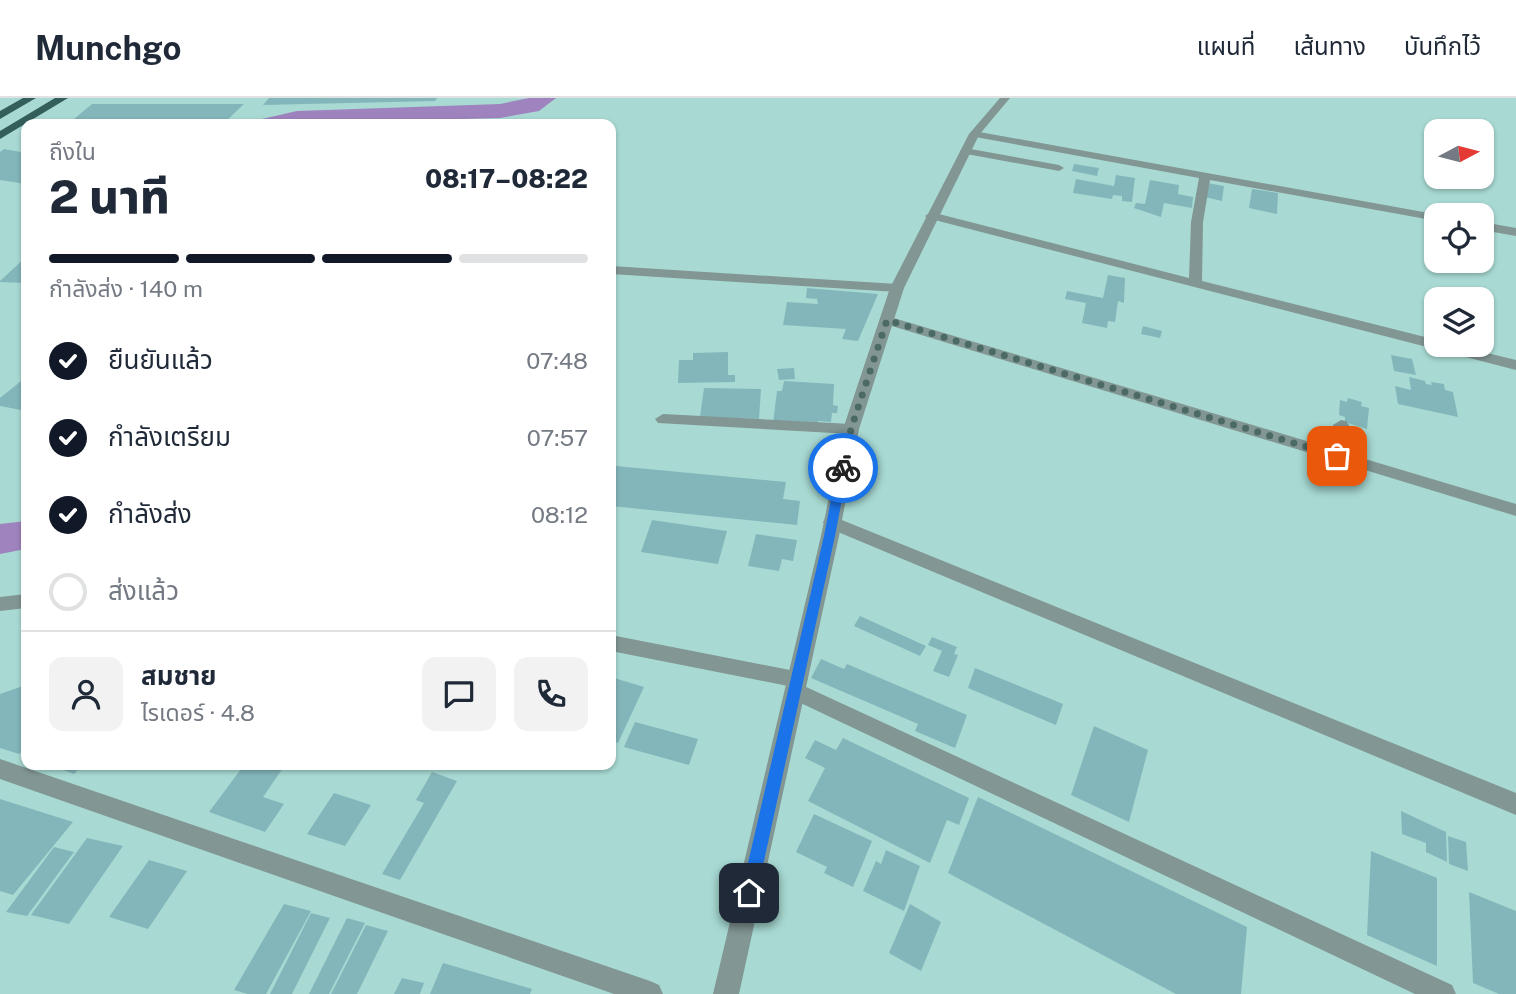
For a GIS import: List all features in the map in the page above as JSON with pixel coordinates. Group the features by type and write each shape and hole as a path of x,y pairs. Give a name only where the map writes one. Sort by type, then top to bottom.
{"highway":[{"path":"0,116 31,98"},
{"path":"28,119 63,98"},
{"path":"0,136 21,123"}],"street":[{"path":"726,994 851,429 897,288 974,134 1005,98"},
{"path":"974,134 1424,216"},
{"path":"965,151 1059,168"},
{"path":"1195,283 1198,222 1205,176"},
{"path":"931,216 1516,365"},
{"path":"1494,228 1516,232"},
{"path":"616,270 897,288"},
{"path":"887,320 1516,510"},
{"path":"663,419 851,429"},
{"path":"1337,456 1341,425"},
{"path":"832,522 1516,804"},
{"path":"0,604 21,602"},
{"path":"616,644 796,685 1443,994"},
{"path":"0,769 650,994"}],"building":[{"path":"269,98 437,98 435,101 263,105"},
{"path":"92,104 244,104 228,119 74,119"},
{"path":"4,149 21,152 21,183 0,180 0,152"},
{"path":"1074,164 1099,168 1097,176 1072,171"},
{"path":"1116,175 1135,178 1132,202 1122,201 1122,196 1113,195 1112,199 1073,193 1076,179 1114,186"},
{"path":"1150,180 1179,185 1178,194 1193,197 1192,208 1164,203 1161,217 1134,208 1136,203 1145,204"},
{"path":"1207,183 1224,186 1222,201 1205,197"},
{"path":"1252,189 1278,193 1277,214 1249,208"},
{"path":"21,262 21,283 0,281"},
{"path":"1108,275 1125,278 1124,303 1118,301 1115,322 1108,321 1107,328 1082,323 1086,303 1065,299 1067,291 1103,298"},
{"path":"807,288 878,294 858,341 842,339 846,329 783,325 787,302 818,304 817,299 806,298"},
{"path":"1143,326 1162,331 1160,338 1141,334"},
{"path":"728,352 728,375 735,375 735,382 678,383 679,360 693,360 693,353"},
{"path":"1391,355 1412,359 1416,375 1394,371"},
{"path":"794,368 795,379 779,380 777,369"},
{"path":"1409,377 1425,381 1426,384 1444,384 1445,390 1453,392 1458,417 1398,404 1395,386 1411,390"},
{"path":"21,381 21,410 0,406 0,398"},
{"path":"784,381 834,384 833,405 838,406 837,413 832,413 831,422 818,421 818,426 773,423 777,391 782,391"},
{"path":"704,388 761,389 759,419 700,417"},
{"path":"1348,398 1362,402 1361,406 1369,408 1367,429 1345,422 1345,417 1339,415 1340,400 1347,402"},
{"path":"616,466 786,482 783,499 800,501 797,525 616,507"},
{"path":"652,520 727,531 718,564 641,552"},
{"path":"756,534 797,540 793,561 782,559 779,571 748,566"},
{"path":"860,616 926,646 920,656 854,626"},
{"path":"932,637 957,647 954,654 958,655 949,677 933,671 942,651 928,645"},
{"path":"821,659 844,669 847,664 967,715 955,748 915,731 918,724 811,678"},
{"path":"975,668 1063,704 1056,725 968,688"},
{"path":"616,679 644,687 618,743 616,742"},
{"path":"21,687 19,754 0,748 0,694"},
{"path":"635,722 698,739 689,765 624,747"},
{"path":"1094,726 1148,750 1129,822 1071,795"},
{"path":"843,738 969,798 959,825 947,820 930,863 808,801 825,768 805,758 815,740 836,750"},
{"path":"240,770 282,770 263,797 284,804 265,832 209,812"},
{"path":"432,772 457,781 400,880 382,874 424,803 416,800"},
{"path":"334,793 371,805 345,846 307,834"},
{"path":"978,797 1247,927 1241,994 1176,994 948,873"},
{"path":"0,799 73,822 13,895 0,891"},
{"path":"1401,811 1446,832 1447,862 1426,852 1426,843 1402,834"},
{"path":"814,814 872,841 853,887 824,873 827,867 796,852"},
{"path":"1448,836 1466,842 1468,871 1449,864"},
{"path":"87,838 123,846 69,924 31,915"},
{"path":"54,847 74,852 27,916 6,912"},
{"path":"886,850 920,866 904,911 863,891 876,861 881,864"},
{"path":"1371,851 1437,878 1437,966 1367,935"},
{"path":"149,860 187,871 148,929 109,917"},
{"path":"1469,892 1516,911 1516,994 1499,994 1473,983"},
{"path":"284,904 311,911 266,994 248,994 234,990"},
{"path":"910,904 941,922 921,971 889,953"},
{"path":"311,913 330,918 292,994 270,994"},
{"path":"347,918 365,923 329,994 309,994"},
{"path":"366,925 388,931 357,994 331,994"},
{"path":"443,963 532,989 530,994 430,994"},
{"path":"402,978 424,983 420,994 394,994"}],"waterway":[{"path":"292,119 500,111 531,106 545,98"},
{"path":"0,539 21,536"}],"way so far":[{"path":"843,468 851,429 887,320 1337,456"}],"route":[{"path":"749,893 843,468"}]}
